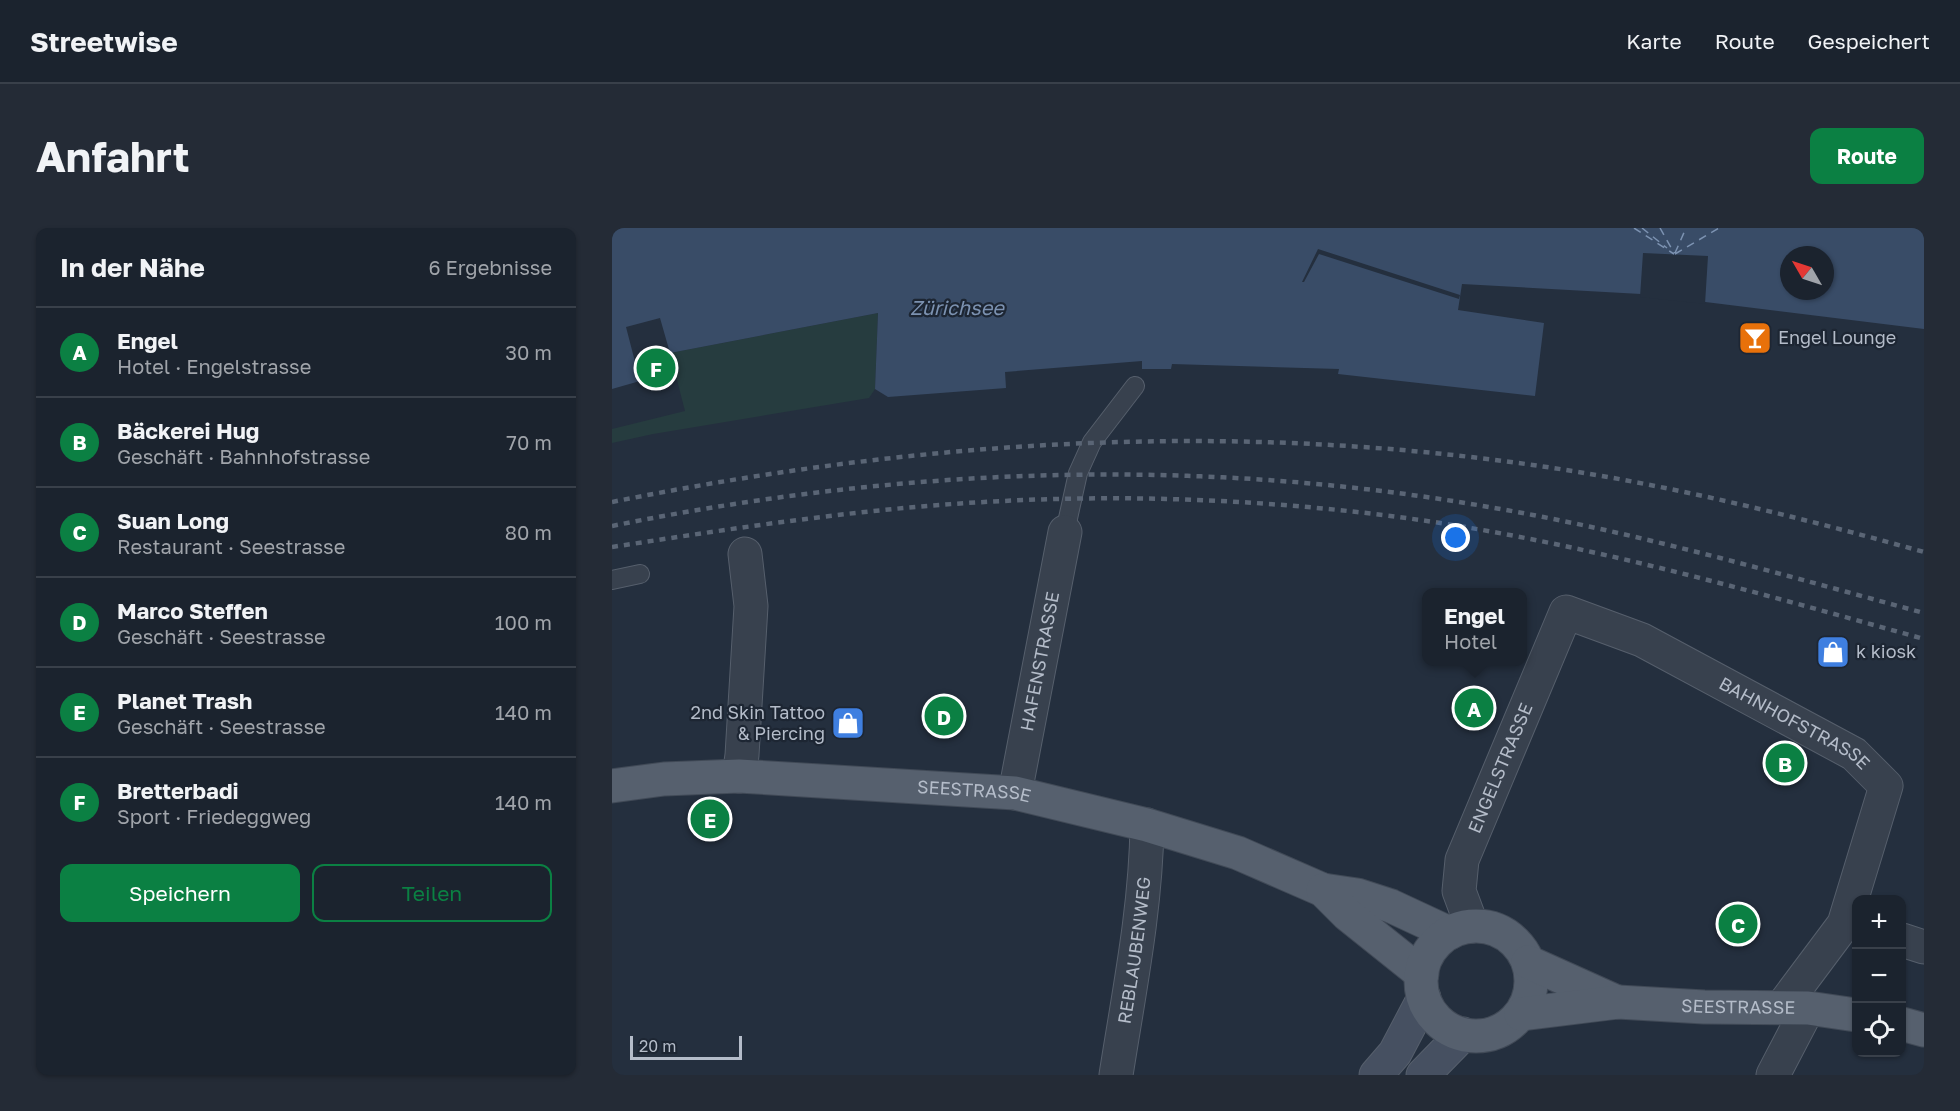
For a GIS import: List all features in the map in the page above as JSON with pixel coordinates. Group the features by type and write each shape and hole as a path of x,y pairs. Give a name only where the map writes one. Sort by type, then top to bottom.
{"main road":[{"name":"SEESTRASSE","path":"612,786 664,779 739,776 1015,793 1147,825 1238,853 1323,890 1357,895 1460,930"},
{"name":"SEESTRASSE","path":"1323,890 1423,986"},
{"path":"1376,1075 1395,1053 1423,986 1431,950 1460,930 1500,931 1512,939 1528,962 1531,989 1521,1014 1512,1023 1489,1035 1463,1034 1443,1025 1429,1008 1423,986"},
{"name":"SEESTRASSE","path":"1528,962 1618,1002"},
{"name":"SEESTRASSE","path":"1521,1014 1618,1002 1704,1007 1795,1007 1852,1014"},
{"path":"1906,1025 1924,1030"},
{"path":"1423,1075 1463,1034"}],"street":[{"name":"HAFENSTRASSE","path":"1015,793 1065,532"},
{"path":"739,776 751,606 745,554"},
{"name":"BAHNHOFSTRASSE","path":"1566,612 1642,640 1854,754 1886,786 1850,926 1795,1007 1773,1075"},
{"name":"ENGELSTRASSE","path":"1460,930 1459,891 1462,860 1566,612"},
{"name":"REBLAUBENWEG","path":"1116,1075 1134,960 1147,853 1147,825"},
{"path":"1906,941 1924,947"}],"lane":[{"path":"1065,532 1078,473 1092,442 1135,386"},
{"path":"612,580 640,574"}],"green space":[{"path":"878,313 875,389 869,398 612,443 612,429 685,411 670,353"}],"water":[{"name":"Zürichsee","path":"612,228 1924,228 1924,329 1641,294 1462,284 1458,310 1544,323 1535,396 1338,374 1339,369 1172,364 1171,369 1142,369 1142,361 1005,372 1006,388 888,397 875,389 878,313 670,353 660,318 626,327 640,381 612,389"}],"pier":[{"path":"1318,249 1460,295 1459,299 1319,254 1302,282"},
{"path":"1643,253 1708,256 1705,304 1640,297"}],"ferry route":[{"path":"1634,228 1674,254"},
{"path":"1642,228 1667,248"},
{"path":"1660,228 1674,253"},
{"path":"1675,253 1686,228"},
{"path":"1675,254 1719,228"}],"railway":[{"path":"612,502 729,480 847,463 964,451 1081,443 1199,441 1317,444 1435,453 1553,468 1647,484 1740,504 1924,552"},
{"path":"612,526 721,506 830,491 940,481 1050,475 1160,475 1270,480 1380,491 1544,517 1653,541 1924,613"},
{"path":"612,547 807,519 954,504 1092,498 1180,499 1269,504 1357,512 1501,533 1643,564 1924,639"}],"place":[{"name":"Engel Lounge","path":"1755,338"},
{"name":"Bretterbadi","path":"656,368"},
{"name":"k kiosk","path":"1833,652"},
{"name":"Engel","path":"1474,708"},
{"name":"Marco Steffen","path":"944,716"},
{"name":"2nd Skin Tattoo & Piercing","path":"848,723"},
{"name":"Bäckerei Hug","path":"1785,763"},
{"name":"Planet Trash","path":"710,819"},
{"name":"Suan Long","path":"1738,924"}]}
